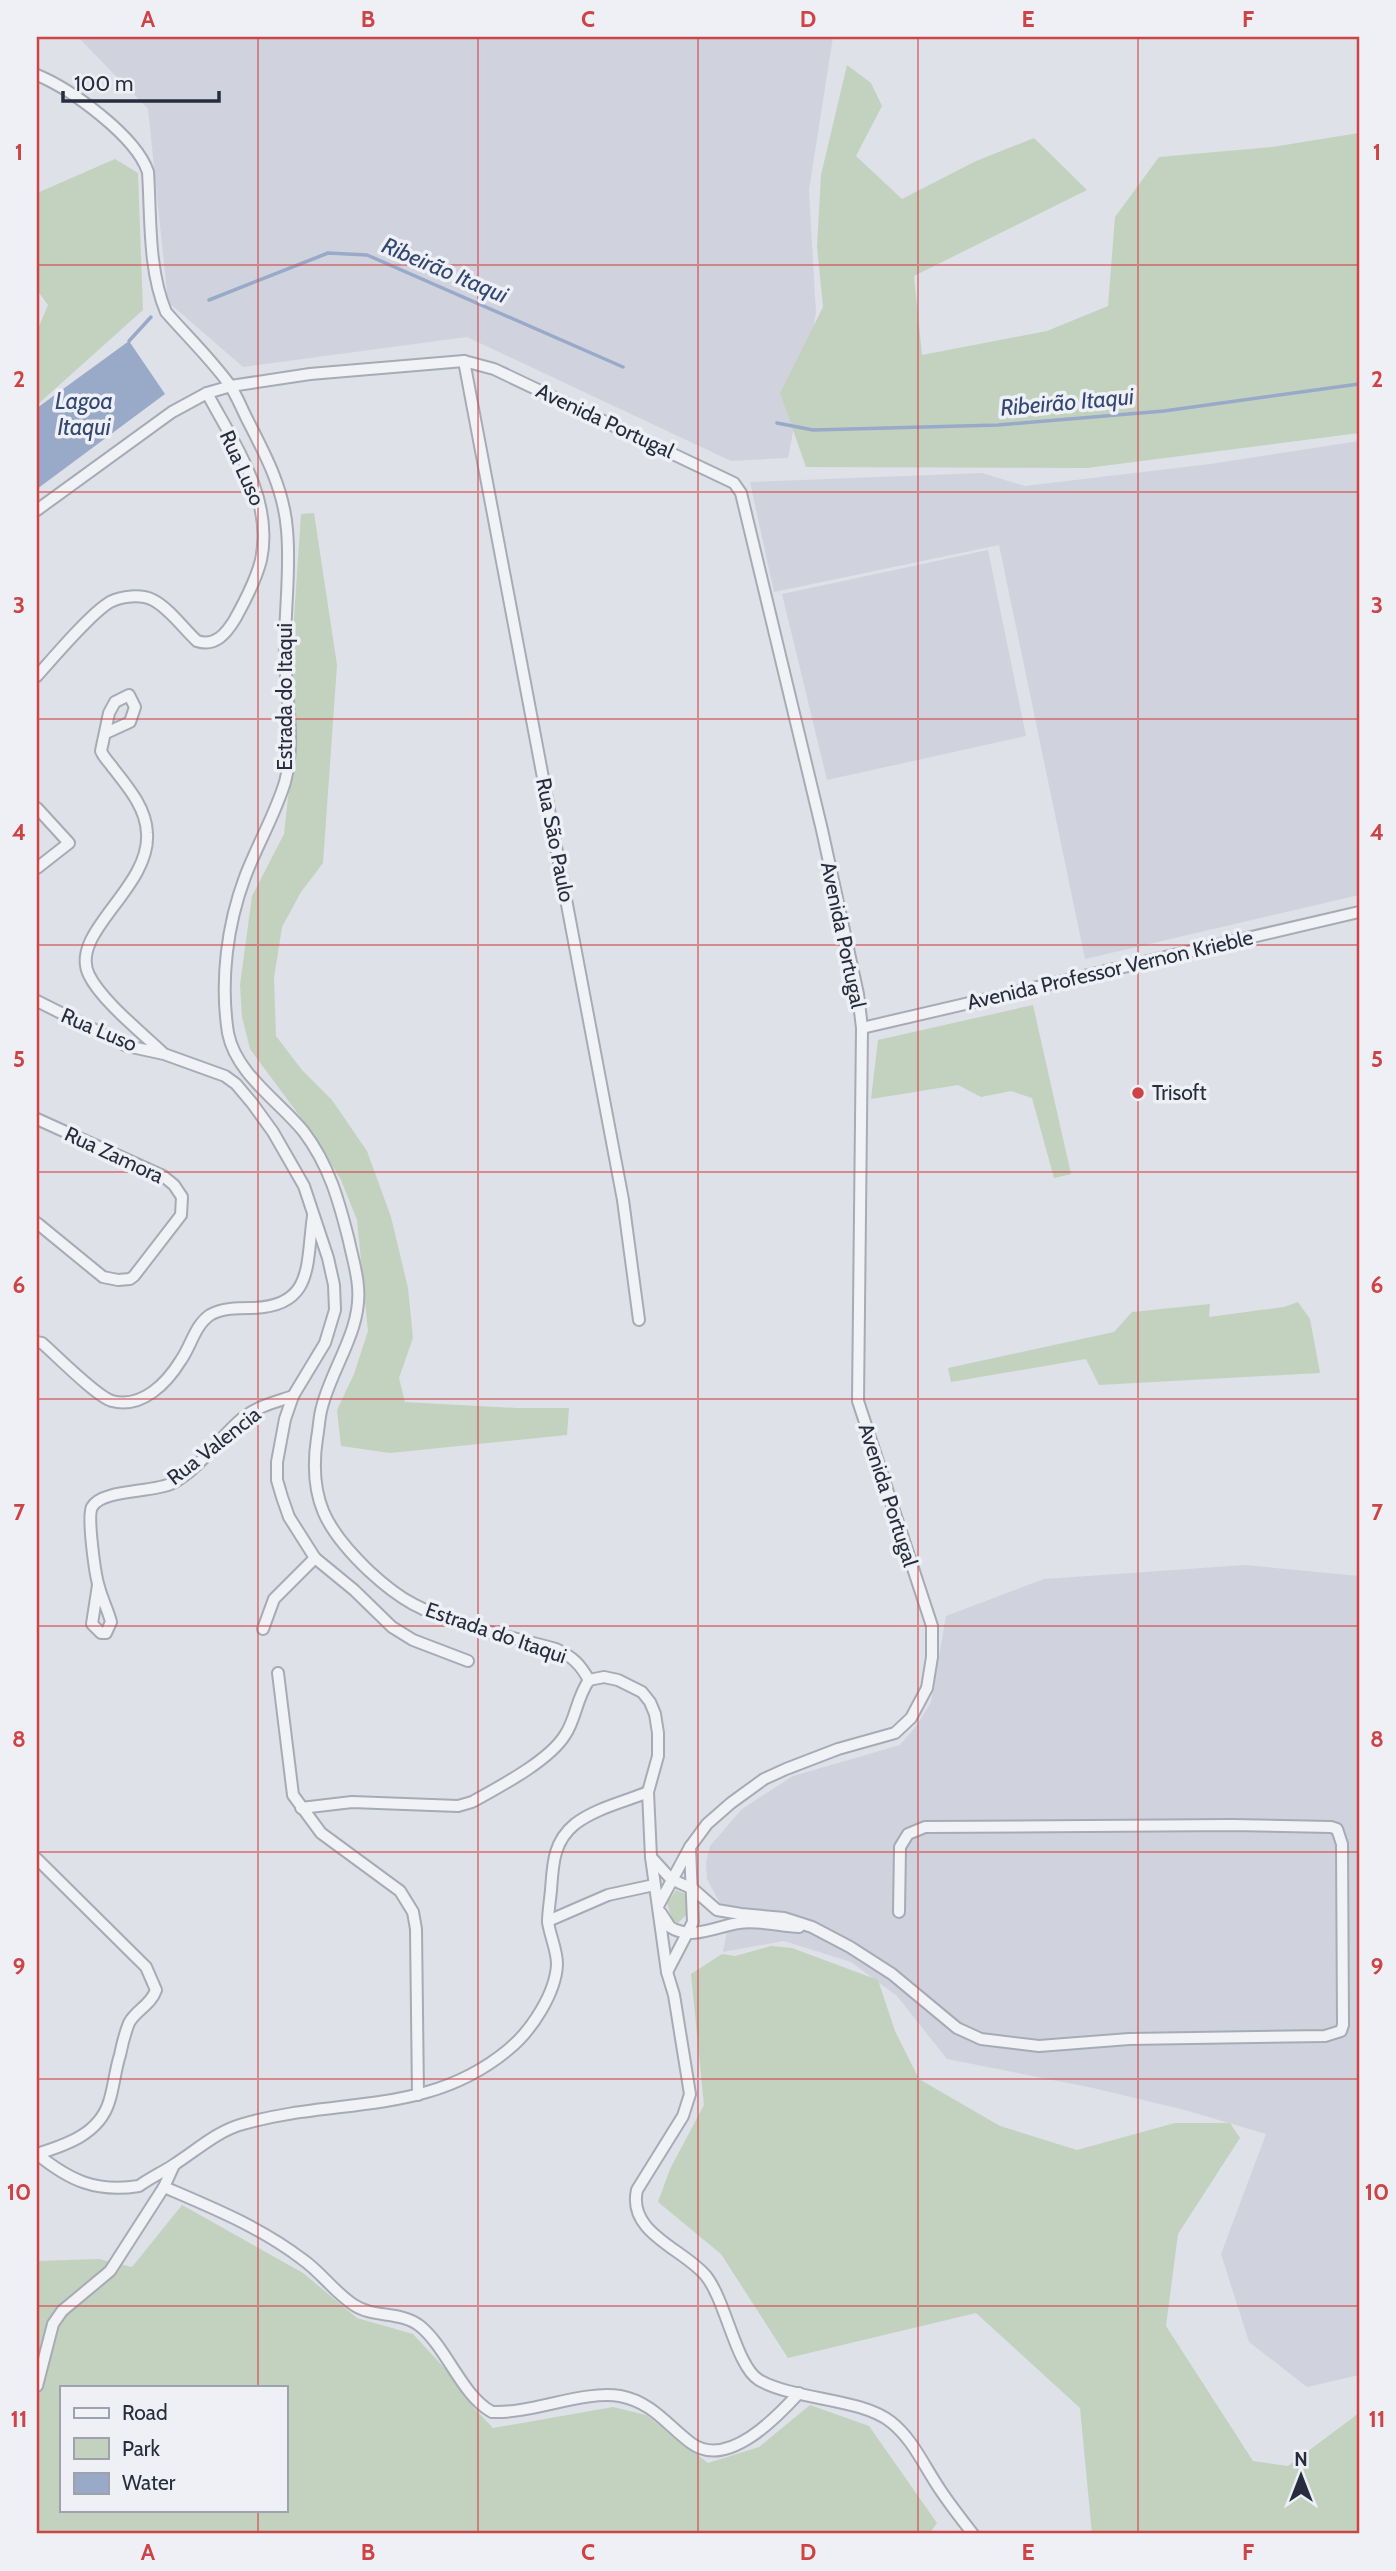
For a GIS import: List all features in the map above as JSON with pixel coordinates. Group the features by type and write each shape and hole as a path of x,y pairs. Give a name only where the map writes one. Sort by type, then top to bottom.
{"street":[{"name":"Estrada do Itaqui","path":"37,75 60,85 92,107 145,164 148,172 157,283 162,303 166,312 230,386 278,484 286,514 288,535 285,641 289,732 286,776 273,816 246,874 233,914 225,966 228,1031 232,1046 240,1062 303,1131 325,1163 339,1199 359,1290 358,1307 348,1344 322,1406 316,1448 315,1488 325,1518 346,1549 389,1589 413,1604 443,1618 556,1649 573,1657 582,1666 589,1680 604,1677 618,1680 642,1692 650,1702 658,1733 658,1756 648,1792 651,1857 667,1972 674,1995 690,2094 683,2116 637,2190 636,2207 649,2230 708,2278 750,2372 760,2380 859,2409 890,2421 911,2444 973,2534"},
{"name":"Avenida Portugal","path":"37,510 172,412 207,393 230,386 310,374 464,361 507,374 734,483 739,489 822,830 858,994 862,1028 858,1401 932,1626 930,1672 927,1688 903,1728 886,1737 838,1749 764,1779 719,1813 690,1847 658,1906"},
{"name":"Rua São Paulo","path":"464,361 623,1200 639,1320"},
{"name":"Rua Luso","path":"37,676 110,602 127,597 142,596 154,601 197,641 205,644 219,639 234,620 261,559 262,512 246,467 207,393"},
{"path":"106,733 101,751 141,809 147,846 134,880 89,942 85,960 87,971 102,993 164,1054"},
{"path":"37,808 68,844 37,868"},
{"name":"Avenida Professor Vernon Krieble","path":"862,1028 1359,912"},
{"name":"Rua Luso","path":"37,1001 127,1046 164,1054 215,1072 236,1084 253,1103 289,1157 304,1186 313,1214 334,1285 335,1310 325,1343 293,1396 279,1441 277,1480 289,1517 315,1558 355,1590 392,1627 413,1640 468,1661"},
{"name":"Rua Zamora","path":"37,1119 163,1176 179,1191 183,1203 181,1215 134,1276 125,1280 103,1277 37,1223"},
{"path":"38,1341 100,1394 112,1401 138,1400 148,1396 168,1378 181,1360 199,1325 208,1316 220,1310 272,1308 294,1296 305,1273 313,1214"},
{"name":"Rua Valencia","path":"98,1585 90,1512 96,1503 108,1496 149,1490 175,1482 243,1418 266,1405 293,1396"},
{"path":"263,1629 274,1599 315,1558"},
{"path":"278,1673 292,1790 301,1808 321,1833 393,1884 413,1912 416,1929 418,2095"},
{"path":"301,1808 352,1802 458,1806 472,1802 552,1752 565,1735 579,1695 589,1680"},
{"path":"37,2154 58,2171 92,2186 139,2186 212,2138 240,2124 278,2115 390,2102 418,2095 488,2065 524,2036 537,2019 552,1983 557,1964 548,1921 553,1862 559,1840 590,1815 648,1792"},
{"path":"651,1857 671,1879 693,1889 717,1910 784,1918 813,1927 850,1947 892,1974 957,2028 981,2039 1039,2046 1129,2039 1325,2036 1340,2031 1343,2025 1342,1844 1337,1829 1331,1827 925,1827 908,1834 900,1847 899,1912"},
{"path":"667,1972 693,1922 690,1847"},
{"path":"37,1859 146,1967 156,1990 153,1998 130,2023 114,2074 109,2104 102,2117 94,2127 77,2139 37,2154"},
{"path":"548,1921 608,1895 654,1885"},
{"path":"658,1906 670,1927 688,1933 717,1930 738,1923 813,1927"},
{"path":"37,2386 53,2324 61,2311 110,2271 164,2187 174,2165"},
{"path":"164,2187 264,2232 305,2261 356,2307 403,2317 417,2324 443,2353 473,2395 492,2412 599,2396 620,2396 655,2410 690,2443 712,2450 727,2448 755,2435 799,2393"}],"shaded area":[{"path":"78,37 833,37 809,190 816,313 788,458 731,461 467,337 243,367 168,302 148,109"},
{"path":"1359,441 1359,895 1085,959 999,545 774,592 750,482 982,473 1025,486 1210,464"},
{"path":"988,550 1026,736 827,780 782,594"},
{"path":"1245,1565 1359,1576 1359,2375 1307,2387 1249,2342 1221,2254 1266,2134 1185,2110 1093,2088 947,2059 897,1996 851,1962 784,1941 723,1952 729,1920 707,1879 706,1862 710,1846 742,1809 793,1776 900,1745 931,1702 946,1616 1044,1579"}],"green space":[{"path":"847,65 871,83 882,106 856,156 902,199 976,161 1034,138 1087,190 914,276 922,355 1047,331 1108,306 1115,217 1159,157 1272,147 1359,133 1359,433 1087,468 806,467 780,393 823,307 817,247 821,175"},
{"path":"115,159 138,173 143,310 37,405 37,331 48,305 37,290 37,193"},
{"path":"314,513 337,665 323,863 301,892 282,927 274,978 276,1036 302,1070 332,1100 367,1151 391,1217 408,1288 413,1338 399,1378 405,1402 569,1408 567,1435 390,1453 341,1446 337,1410 354,1374 368,1331 357,1220 341,1180 316,1138 250,1049 242,1017 240,985 252,896 284,834 294,744 292,649 301,514"},
{"path":"1033,1005 1071,1174 1054,1178 1032,1098 1011,1091 981,1097 958,1085 871,1099 878,1040"},
{"path":"1298,1302 1310,1319 1320,1373 1099,1385 1086,1359 951,1382 948,1368 1114,1332 1132,1312 1210,1304 1209,1317 1284,1307"},
{"path":"676,1890 687,1895 688,1913 678,1923 672,1920 667,1903"},
{"path":"771,1946 792,1948 878,1980 895,2031 919,2079 1000,2126 1077,2150 1175,2123 1230,2123 1240,2138 1178,2234 1166,2326 1253,2461 1288,2466 1359,2413 1359,2534 1092,2534 1080,2408 976,2313 788,2358 721,2254 658,2202 670,2169 704,2105 691,1974 722,1954 735,1956"},
{"path":"182,2205 303,2273 357,2318 413,2334 462,2387 474,2408 493,2428 613,2407 646,2415 708,2463 759,2447 810,2405 869,2426 937,2523 929,2534 37,2534 37,2261 99,2259 132,2267"}],"water":[{"name":"Lagoa Itaqui","path":"129,341 165,394 37,489 37,408"}],"waterway":[{"name":"Ribeirão Itaqui","path":"209,300 328,253 367,255 623,367"},
{"name":"Ribeirão Itaqui","path":"129,341 151,317"},
{"name":"Ribeirão Itaqui","path":"777,423 813,430 998,425 1164,411 1359,384"}],"place":[{"name":"Trisoft","path":"1138,1093"}]}
